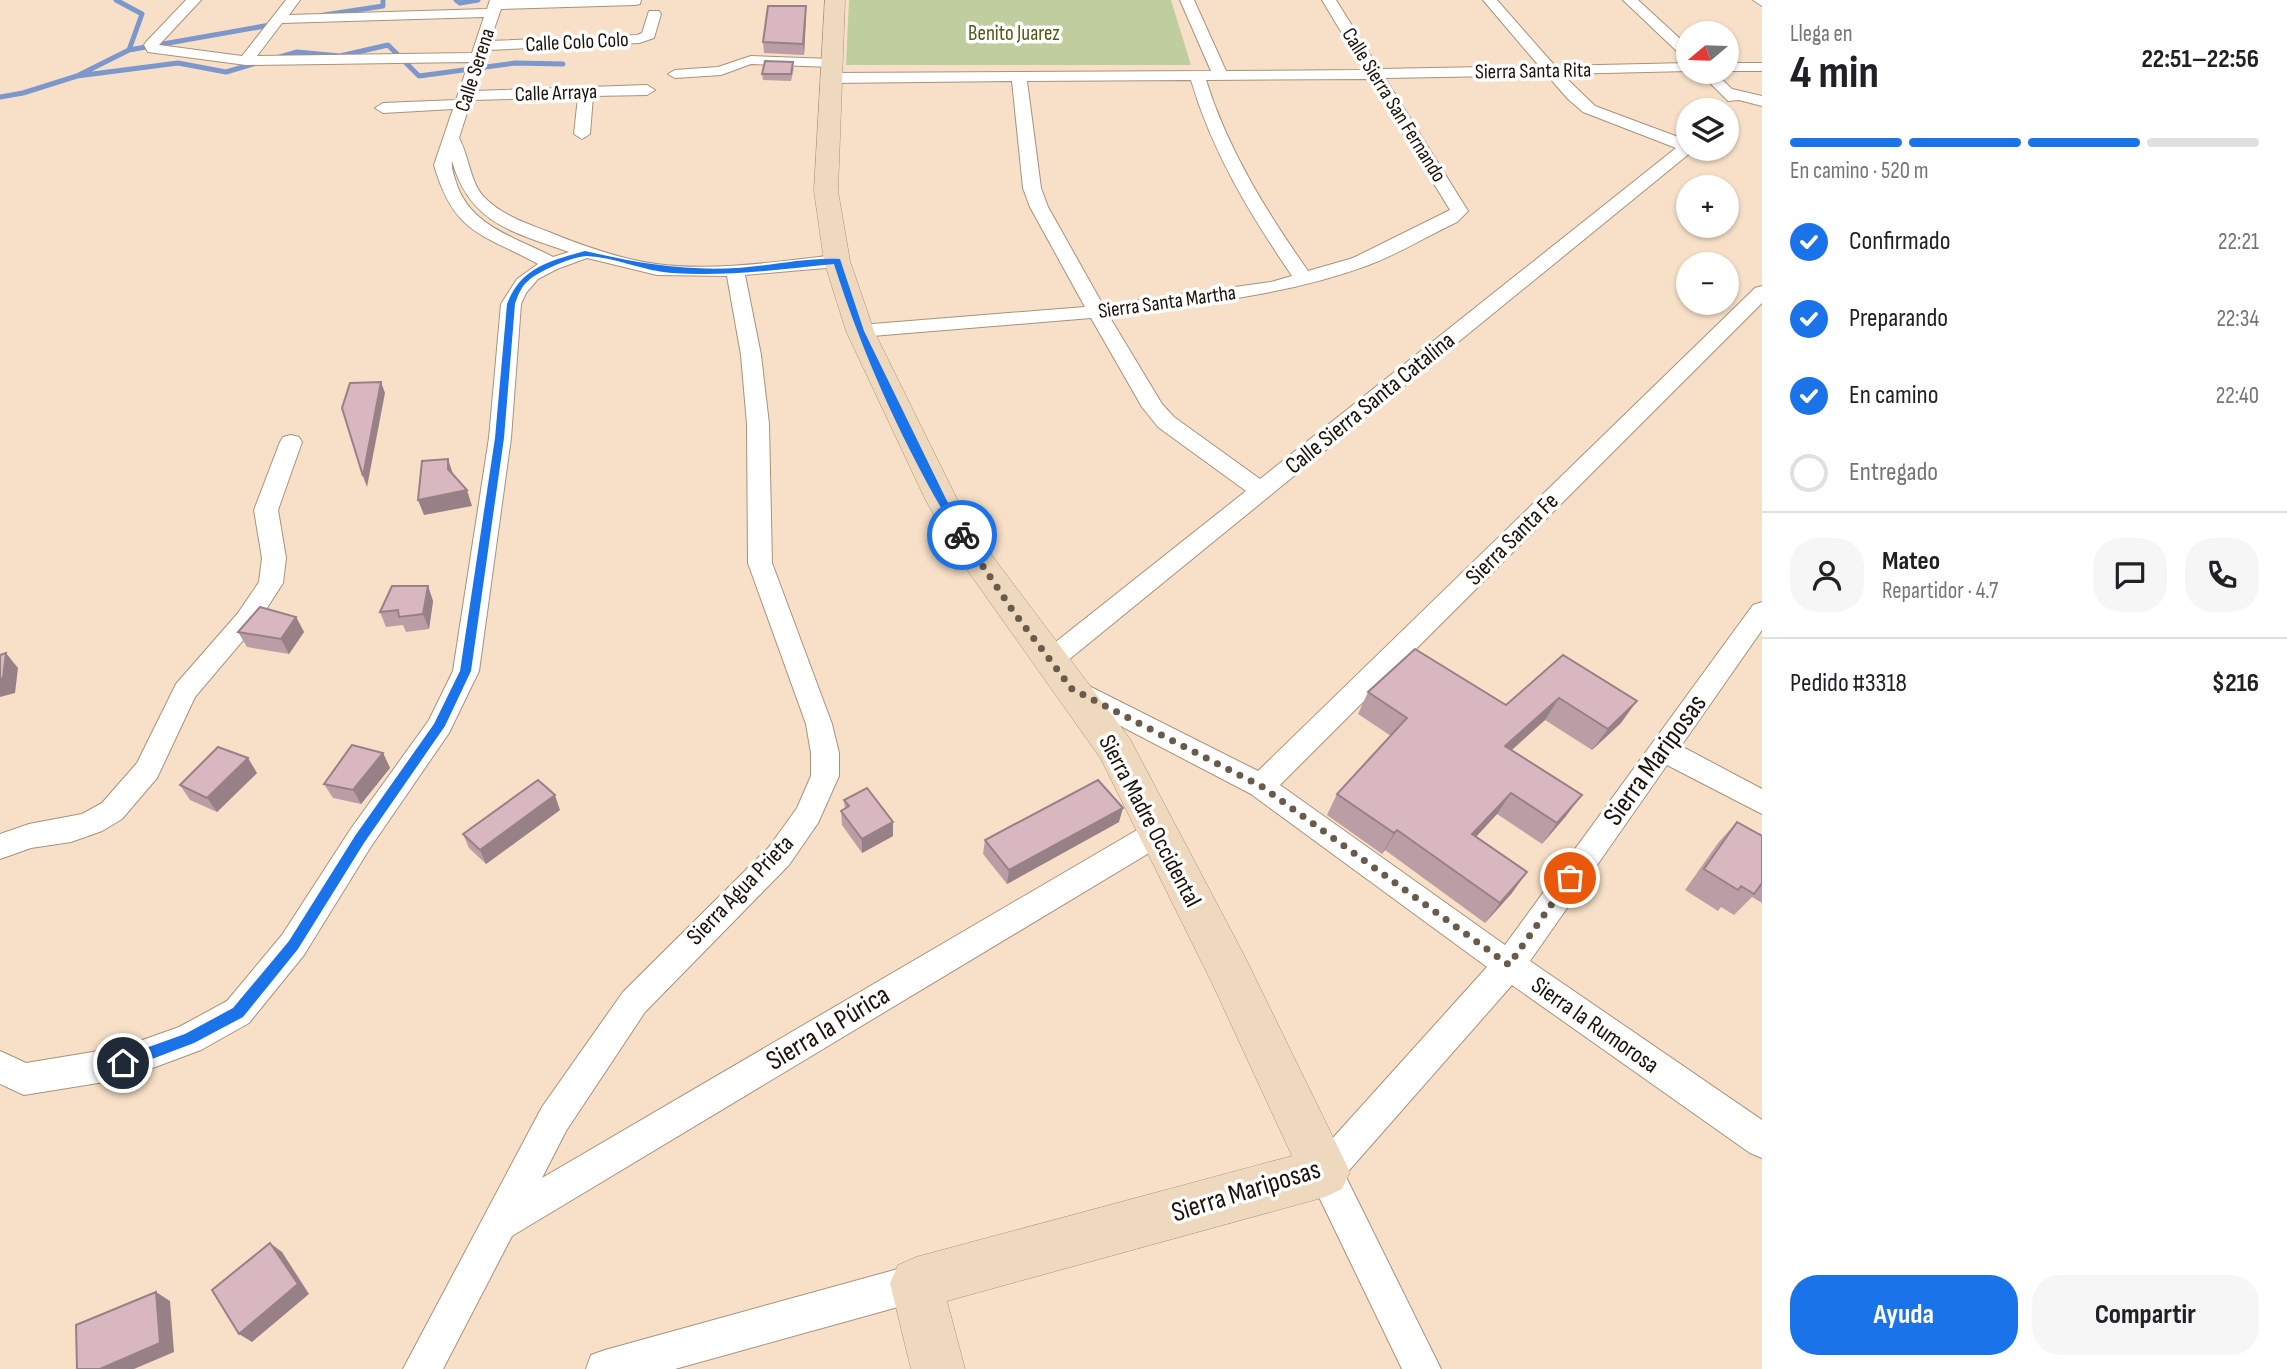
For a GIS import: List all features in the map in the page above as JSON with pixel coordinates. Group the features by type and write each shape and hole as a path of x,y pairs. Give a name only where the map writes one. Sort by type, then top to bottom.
{"street":[{"path":"194,0 151,46 153,49 246,61 481,51"},
{"path":"246,61 293,0"},
{"name":"Sierra Madre Occidental","path":"835,0 826,191 837,261 860,331 941,499 998,589 1052,659 1116,750 1159,832 1422,1369"},
{"path":"1187,0 1220,74"},
{"name":"Calle Sierra San Fernando","path":"1329,0 1459,211"},
{"path":"1490,0 1573,96 1589,109 1676,142"},
{"path":"1630,0 1676,43"},
{"path":"279,19 635,1"},
{"name":"Calle Serena","path":"495,6 442,165 446,185 464,216 493,236 526,249 552,264"},
{"name":"Calle Colo Colo","path":"481,51 639,39 649,35 654,14"},
{"name":"Sierra Santa Rita","path":"675,74 721,71 748,60 832,71 1019,76 1377,74 1676,67"},
{"path":"1740,67 1762,67"},
{"path":"1197,75 1232,168 1251,202 1304,279"},
{"path":"1019,76 1032,188 1039,207 1097,312 1153,407 1166,422 1261,491"},
{"path":"1715,84 1726,98"},
{"name":"Calle Arraya","path":"383,108 465,100 647,90"},
{"path":"582,134 586,92"},
{"path":"1739,100 1762,101"},
{"path":"1739,102 1762,107"},
{"name":"Calle Serena","path":"452,140 474,196 485,208 500,218 585,253 674,271 735,271 837,261"},
{"name":"Calle Sierra Santa Catalina","path":"1052,659 1676,156"},
{"name":"Sierra Santa Martha","path":"860,331 1097,312 1273,286 1360,262 1390,249 1459,211"},
{"path":"0,1067 24,1079 123,1063 189,1039 238,1012 293,945 359,839 439,726 466,671 500,438 511,304 517,288 526,277 552,264 585,253"},
{"name":"Sierra Agua Prieta","path":"422,1369 554,1119 634,1002 779,856 808,814 825,776 825,752 819,724 760,562 758,424 751,355 735,271"},
{"name":"Sierra Santa Fe","path":"1261,786 1762,292"},
{"path":"0,847 29,836 71,830 92,823 112,811 148,770 185,691 247,619 271,583 274,558 266,510 291,442"},
{"name":"Sierra Mariposas","path":"605,1369 1325,1172 1509,965 1762,611"},
{"name":"Sierra la Rumorosa","path":"1072,689 1261,786 1509,965 1762,1141"},
{"path":"1662,749 1762,802"},
{"name":"Sierra la Púrica","path":"497,1224 1159,832"},
{"path":"916,1283 938,1369"}],"green space":[{"name":"Benito Juarez","path":"849,0 1171,0 1191,65 846,65"}],"building":[{"path":"768,6 806,6 803,44 763,42"},
{"path":"765,61 793,62 791,74 762,74"},
{"path":"381,382 363,476 342,408 350,383"},
{"path":"448,459 448,469 467,490 418,500 422,461"},
{"path":"392,586 428,586 423,614 399,617 398,610 380,612"},
{"path":"260,607 296,617 281,639 238,632"},
{"path":"1415,649 1506,705 1563,655 1637,701 1608,729 1559,698 1505,746 1582,795 1557,823 1511,793 1472,834 1527,872 1500,903 1397,830 1394,833 1337,794 1407,718 1368,692"},
{"path":"6,653 3,678 0,679 0,655"},
{"path":"352,745 383,753 353,790 324,784"},
{"path":"218,747 248,758 207,798 180,785"},
{"path":"538,780 555,795 480,850 463,834"},
{"path":"1098,780 1123,808 1009,870 985,840"},
{"path":"867,788 893,822 862,839 841,811 849,806 844,800"},
{"path":"1737,822 1762,836 1762,883 1754,894 1741,886 1738,890 1704,869"},
{"path":"270,1243 298,1284 239,1334 212,1290"},
{"path":"156,1292 160,1343 100,1369 77,1369 76,1325"}],"waterway":[{"path":"116,0 142,14 129,50"},
{"path":"324,15 383,6 383,0"},
{"path":"456,0 460,3 478,0"},
{"path":"129,50 276,24"},
{"path":"273,59 297,52 340,56 388,45 419,76 515,63 563,64"},
{"path":"77,76 129,50"},
{"path":"77,76 178,63 226,72 260,62"},
{"path":"0,97 23,93 77,76"}],"way so far":[{"path":"962,535 1013,611 1052,659 1072,689 1261,786 1509,965 1570,878"}],"route":[{"path":"123,1063 189,1039 238,1012 293,945 359,839 439,726 466,671 500,438 511,304 517,288 526,277 552,264 585,253 674,271 735,271 837,261 860,331 908,434 962,535"}]}
